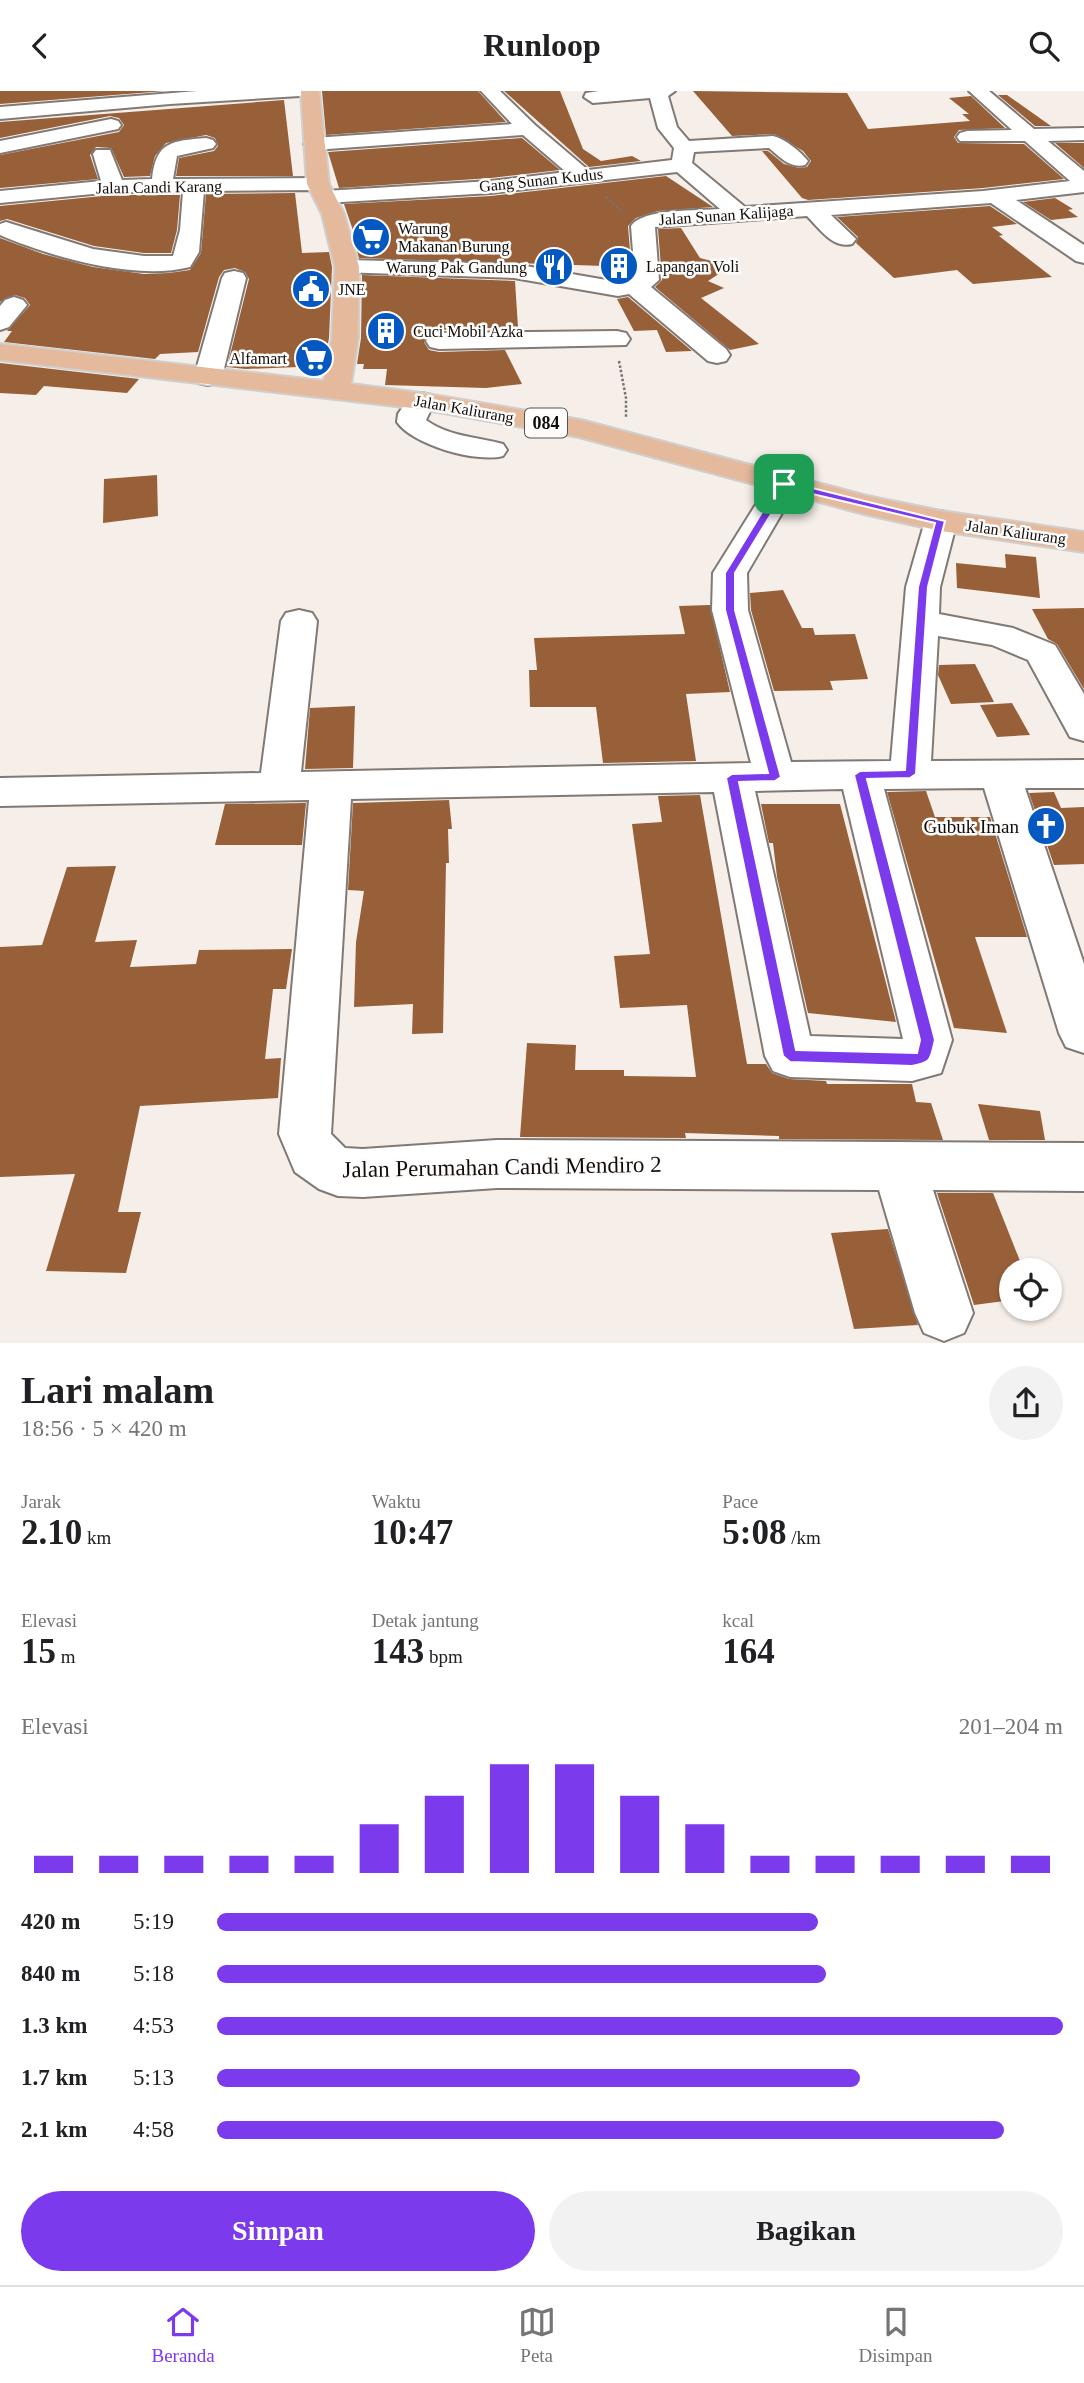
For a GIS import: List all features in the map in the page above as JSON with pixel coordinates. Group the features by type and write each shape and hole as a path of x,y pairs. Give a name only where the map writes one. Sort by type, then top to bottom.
{"main road":[{"path":"310,91 321,180 347,267 345,338 336,390"},
{"name":"Jalan Kaliurang","path":"0,352 421,401 581,429 784,484 941,521 1084,542"}],"street":[{"path":"0,113 77,101 300,91"},
{"path":"490,91 528,129 582,175"},
{"path":"657,91 668,128 683,156 739,214"},
{"path":"593,97 666,91"},
{"path":"978,91 1083,186"},
{"path":"65,134 77,101"},
{"path":"0,148 128,122"},
{"path":"321,180 528,129"},
{"path":"967,137 1084,134"},
{"name":"Gang Sunan Kudus","path":"321,180 582,175 622,171 683,156 773,142 798,161"},
{"path":"162,186 164,156 169,150 205,143"},
{"path":"103,154 113,186"},
{"path":"321,180 403,156"},
{"path":"622,171 640,187"},
{"path":"321,180 438,210"},
{"name":"Jalan Candi Karang","path":"0,197 113,186 194,186 321,180"},
{"path":"6,229 26,239 144,264 182,262 187,252 194,186"},
{"name":"Jalan Sunan Kalijaga","path":"626,287 647,280 642,226 649,221 1001,196 1083,186"},
{"path":"1001,196 1066,236"},
{"path":"1001,196 1084,256"},
{"path":"659,203 676,219"},
{"path":"812,209 844,239"},
{"path":"347,267 419,267 520,261 626,287 717,355"},
{"path":"208,377 234,278"},
{"path":"439,341 618,349 626,287"},
{"path":"421,401 412,414 411,422 420,431 436,439 492,450"},
{"path":"775,777 730,610 730,573 784,484"},
{"path":"910,774 923,587 941,521"},
{"path":"279,788 299,621"},
{"path":"921,622 1032,646 1042,653 1084,729"},
{"path":"0,792 910,774 1084,774"},
{"path":"1000,774 1083,1033"},
{"path":"732,778 790,1056 912,1060 923,1058 928,1040 860,775"},
{"name":"Jalan Perumahan Candi Mendiro 2","path":"331,786 305,1134 314,1155 338,1172 363,1173 496,1164 1084,1167"},
{"path":"899,1167 944,1313"}],"path":[{"path":"582,175 642,228"},
{"path":"618,349 626,398"}],"building":[{"path":"0,91 165,91 0,104"},
{"path":"322,91 478,91 506,122 326,135"},
{"path":"504,91 560,91 583,149 601,161 632,156 641,161 589,167"},
{"path":"693,91 847,93 868,129 970,121 962,114 969,114 949,98 971,96 1005,128 959,130 954,137 958,143 1024,144 1064,179 983,188 808,200 802,198 762,151 768,151 784,164 799,168 807,167 811,161 803,151 774,134 732,136"},
{"path":"998,95 1007,95 1051,126 1035,126"},
{"path":"284,100 293,176 176,176 179,158 214,151 218,146 215,138 206,135 166,143 155,156 150,176 124,177 111,148 96,147 90,155 98,179 0,188 0,155 119,132 124,125 119,118 110,116 0,138 0,122"},
{"path":"522,138 560,170 491,178 339,188 328,152"},
{"path":"1055,143 1084,143 1084,168"},
{"path":"666,176 713,207 658,211 636,218 628,226 632,275 618,279 607,277 604,266 359,258 357,251 360,251 344,204 491,196"},
{"path":"295,193 302,253 329,252 332,267 329,338 324,366 246,369 227,367 249,279 245,272 235,268 224,270 219,277 198,352 160,354 155,359 4,342 12,331 7,331 30,305 25,298 15,295 0,302 0,238 43,254 93,267 144,274 190,270 201,253 206,194"},
{"path":"113,195 180,195 177,230 171,253 144,253 94,246 7,219 0,221 0,206"},
{"path":"1055,198 1073,209 1068,210 1078,217 1051,220 1023,202"},
{"path":"990,206 1017,224 992,227 1003,235 999,236 1052,277 973,284 957,270 894,278 856,243 858,237 837,217"},
{"path":"681,228 700,258 731,266 708,281 724,288 701,298 759,344 730,350 655,287 662,280 658,229"},
{"path":"362,275 515,281 518,327 438,330 428,334 424,342 429,350 439,352 505,350 522,384 486,388 385,385 387,369 363,369 364,364 357,364 361,338"},
{"path":"628,297 692,351 666,352 657,330 634,331 617,299"},
{"path":"0,363 139,379 127,393 44,386 36,395 0,393"},
{"path":"157,475 158,516 103,523 104,479"},
{"path":"1005,554 1036,557 1040,598 957,588 956,563 1006,568"},
{"path":"783,590 802,628 813,628 815,635 855,634 868,679 830,681 833,690 774,691 751,610 750,593"},
{"path":"710,605 730,692 686,694 696,761 603,763 596,707 530,707 529,670 537,670 534,638 685,634 679,606"},
{"path":"1084,608 1084,689 1057,644 1048,639 1032,609"},
{"path":"975,664 994,702 951,704 938,675 939,665"},
{"path":"1012,703 1030,735 997,737 980,705"},
{"path":"355,706 353,768 305,769 310,708"},
{"path":"926,791 935,817 990,817 1027,937 975,937 1007,1033 954,1028 887,792"},
{"name":"Gubuk Iman","path":"1054,792 1061,808 1084,807 1084,864 1054,865 1029,793"},
{"path":"700,795 747,1064 766,1064 772,1073 789,1079 826,1081 827,1084 912,1084 916,1102 931,1103 943,1140 779,1139 779,1136 685,1133 686,1138 520,1137 527,1043 576,1045 575,1070 624,1070 624,1076 696,1077 687,1005 620,1008 614,956 650,954 632,824 662,822 658,796"},
{"path":"449,800 452,829 448,829 449,863 446,863 443,1033 412,1034 413,1004 354,1007 356,942 364,891 348,890 353,803"},
{"path":"306,803 302,845 215,845 225,804"},
{"path":"761,804 840,804 896,1022 808,1013 777,877 773,843 769,843"},
{"path":"116,866 95,942 137,940 130,967 196,964 199,950 292,949 286,989 273,989 265,1059 281,1058 278,1098 140,1106 118,1212 141,1212 126,1273 46,1271 75,1174 0,1177 0,947 42,945 67,867"},
{"path":"978,1104 1040,1111 1045,1140 989,1140"},
{"path":"937,1193 993,1193 1019,1258 999,1258 999,1302 974,1305"},
{"path":"888,1229 918,1325 854,1329 831,1233"}],"place":[{"name":"Warung Makanan Burung","path":"371,237"},
{"name":"Lapangan Voli","path":"619,266"},
{"name":"Warung Pak Gandung","path":"554,267"},
{"name":"JNE","path":"311,289"},
{"name":"Cuci Mobil Azka","path":"386,331"},
{"name":"Alfamart","path":"314,358"},
{"name":"Gubuk Iman","path":"1046,826"}],"route":[{"path":"784,484 941,521 923,587 910,774 860,775 928,1040 923,1058 912,1060 790,1056 732,778 775,777 730,610 730,573 784,484"}]}
